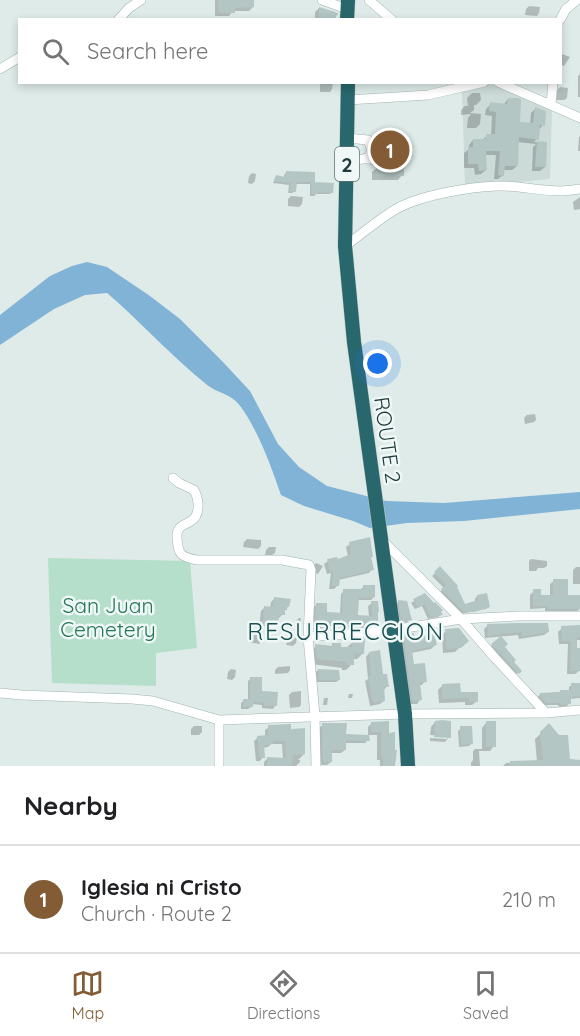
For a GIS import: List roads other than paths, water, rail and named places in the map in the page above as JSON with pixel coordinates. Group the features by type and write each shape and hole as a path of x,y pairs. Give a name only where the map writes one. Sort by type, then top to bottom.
{"highway":[{"name":"ROUTE 2","path":"348,84 345,246 354,342 405,714 408,766"}],"street":[{"path":"120,18 141,0"},
{"path":"322,0 347,9"},
{"path":"369,0 390,18"},
{"path":"561,17 577,0"},
{"path":"0,69 18,58"},
{"path":"348,100 428,96 476,84"},
{"path":"503,84 580,118"},
{"path":"551,105 553,84"},
{"path":"347,138 368,140 371,144 371,154 367,159"},
{"path":"347,160 398,161"},
{"path":"345,246 398,208 442,194 496,186 566,191 580,189"},
{"path":"173,478 194,490 198,505 194,519 179,527 177,534 180,554 184,557 197,560 282,560 309,565 311,570 308,637 315,716 316,766"},
{"path":"380,534 546,713"},
{"path":"308,637 393,630 461,619 580,616"},
{"path":"0,693 153,701 219,720 405,714 546,713 580,710"},
{"path":"219,720 219,766"}],"water":[{"path":"87,262 107,267 180,319 250,391 278,444 299,467 327,486 386,501 444,503 580,492 580,509 370,528 304,506 281,495 260,440 239,404 211,388 193,373 107,293 85,295 54,309 0,345 0,315 50,276"}],"place":[{"name":"Iglesia ni Cristo","path":"390,150"}],"district":[{"name":"RESURRECCION","path":"346,631"}],"park label":[{"name":"San Juan Cemetery","path":"108,617"}]}
